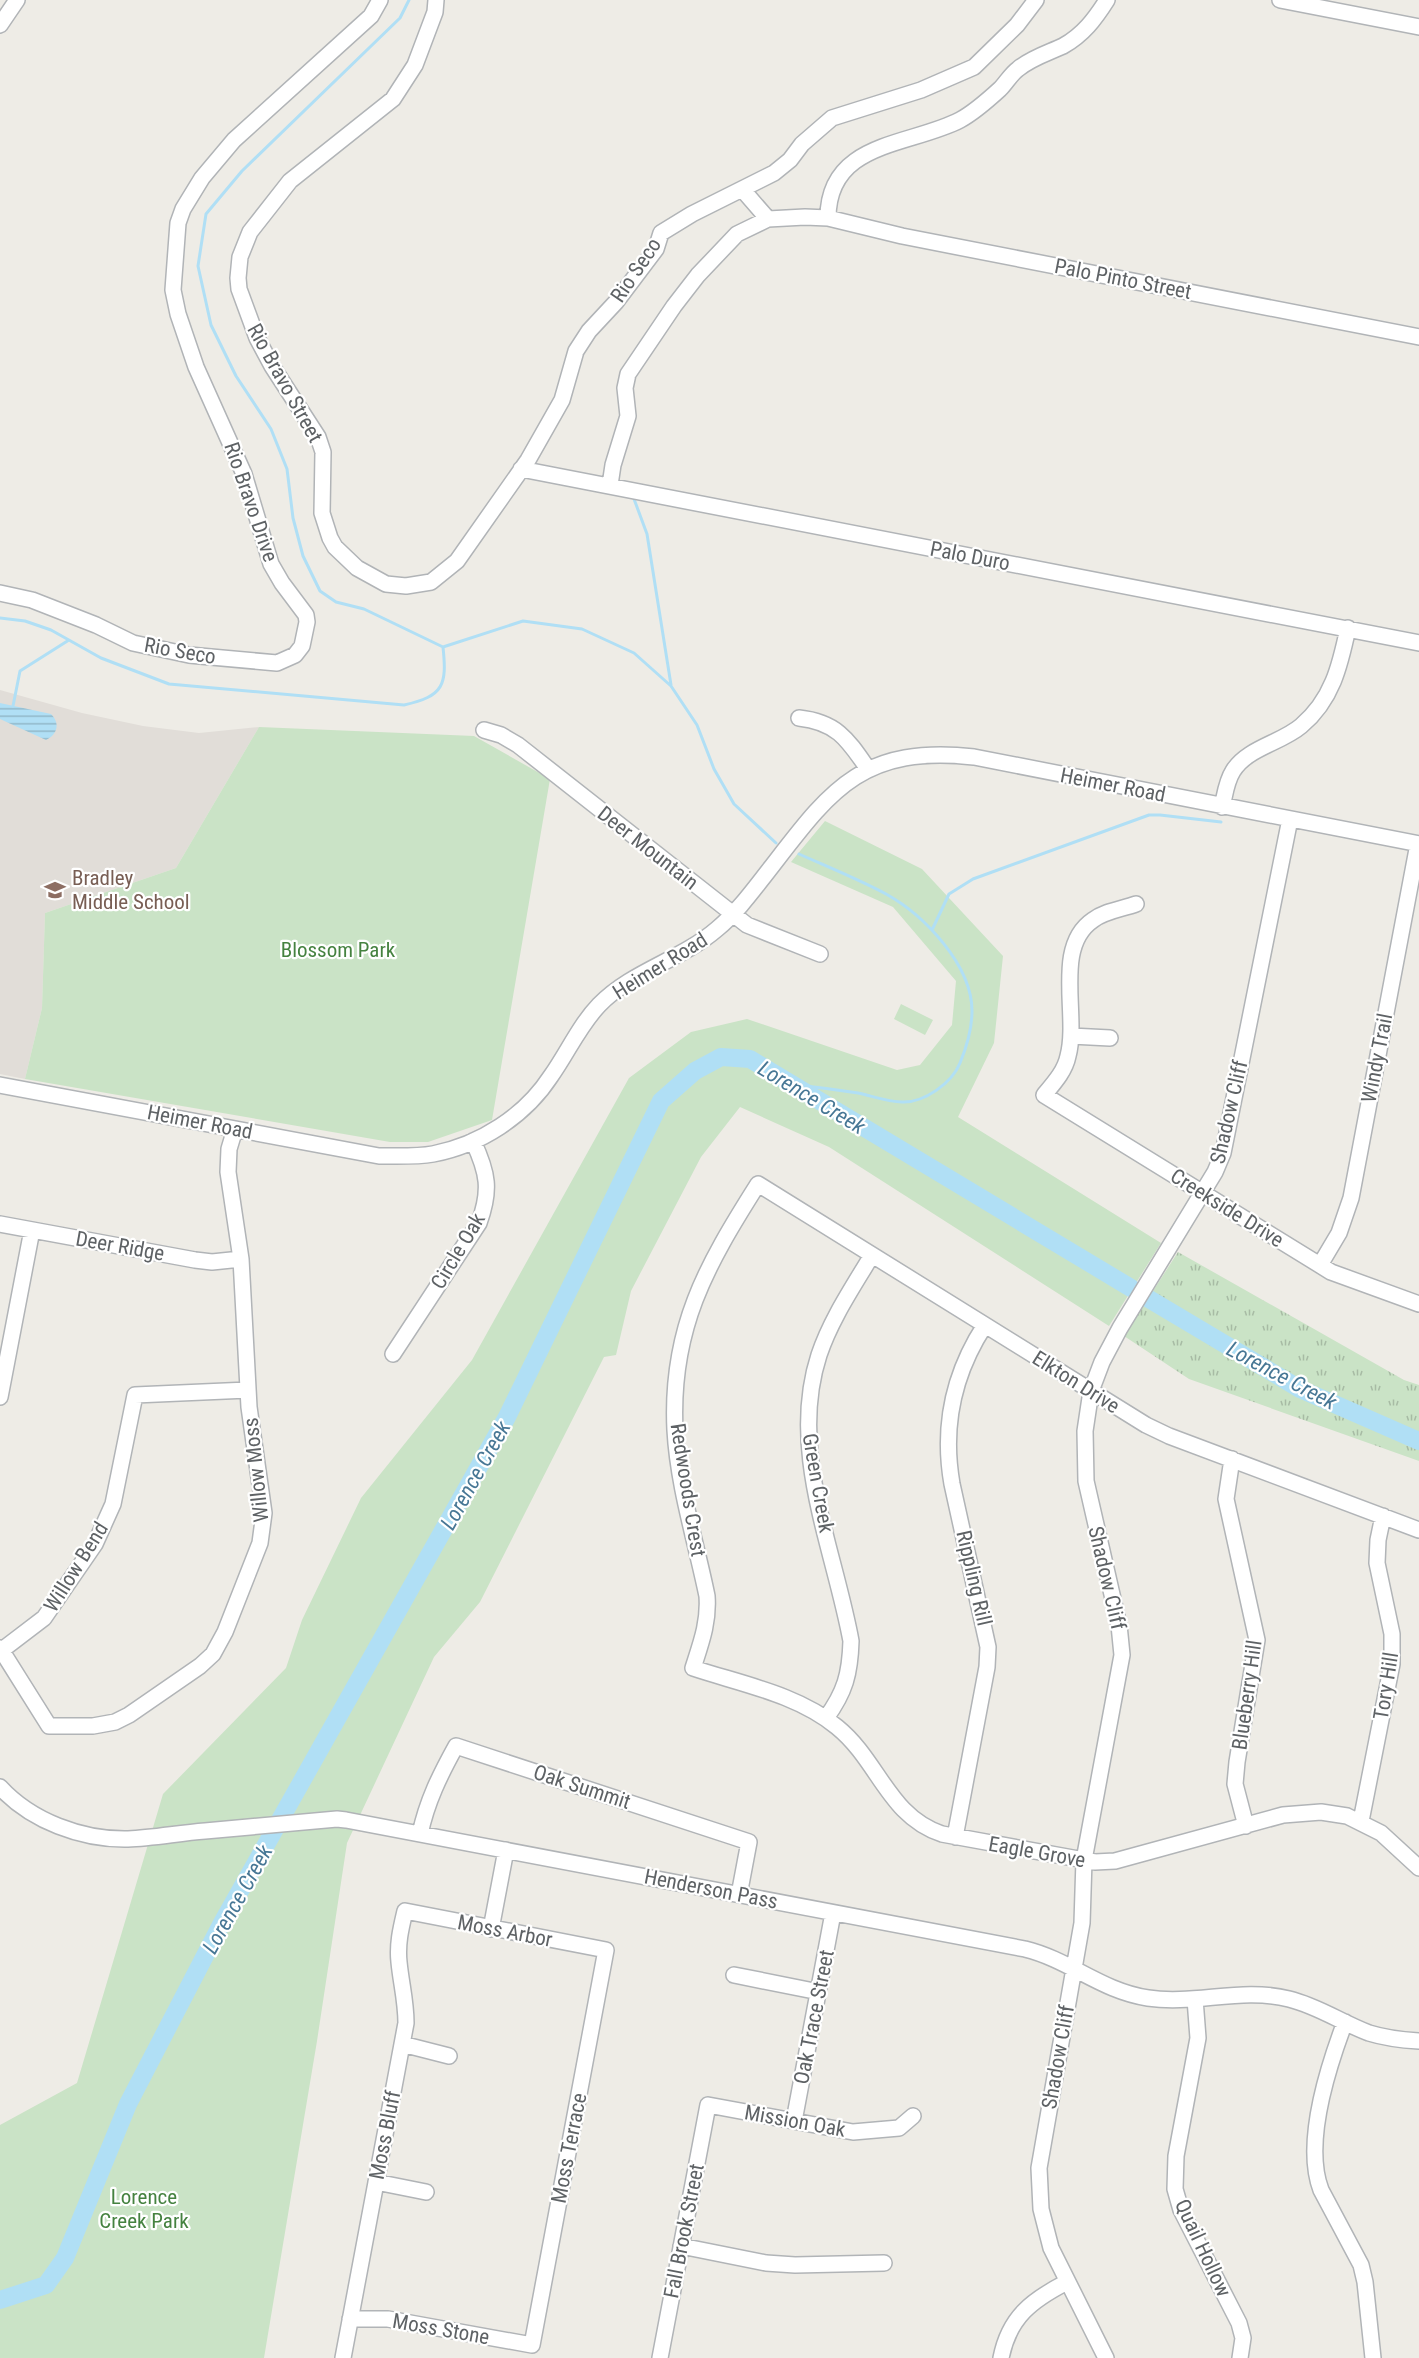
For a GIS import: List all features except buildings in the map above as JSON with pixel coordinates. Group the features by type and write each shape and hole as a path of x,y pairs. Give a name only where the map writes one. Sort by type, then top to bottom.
{"street":[{"path":"0,25 17,0"},
{"name":"Rio Bravo Drive","path":"308,622 300,604 282,583 271,564 244,474 203,385 188,343 175,302 172,277 178,223 183,209 202,178 234,140 371,16 380,0"},
{"name":"Rio Bravo Street","path":"386,584 357,568 339,551 330,538 322,513 323,452 318,437 272,366 257,338 239,289 240,257 250,232 290,181 393,99 415,65 435,12 436,0"},
{"name":"Rio Seco","path":"386,584 413,586 431,582 451,567 521,469 562,400 576,351 588,332 616,302 656,249 661,233 692,214 774,173 832,118 921,90 974,67 1017,25 1036,0"},
{"path":"610,486 613,465 626,428 628,416 625,382 633,365 680,298 726,244 745,229 768,219 828,218 830,196 851,164 877,148 961,119 1000,89 1017,69 1065,45 1087,28 1098,16 1107,0"},
{"path":"1280,0 1419,27"},
{"path":"742,189 768,219"},
{"name":"Palo Pinto Street","path":"828,218 902,236 1419,337"},
{"name":"Palo Duro","path":"521,469 1419,642"},
{"name":"Rio Seco","path":"0,593 32,600 148,648 262,663 277,663 295,655 304,642 308,622"},
{"path":"1222,807 1228,781 1238,764 1250,755 1290,735 1318,708 1337,674 1348,628"},
{"path":"799,718 826,723 840,733 868,769"},
{"name":"Deer Mountain","path":"484,730 501,735 518,745 747,925 820,954"},
{"name":"Heimer Road","path":"0,1085 379,1156 434,1154 473,1141 520,1113 543,1089 581,1027 600,1004 628,981 700,943 734,915 816,810 840,786 868,769 912,756 949,754 974,757 1418,844"},
{"name":"Shadow Cliff","path":"1106,2358 1051,2248 1041,2209 1039,2168 1084,1913 1082,1885 1084,1860 1122,1655 1119,1625 1086,1481 1085,1431 1091,1391 1102,1362 1120,1328 1215,1172 1225,1144 1290,819"},
{"name":"Windy Trail","path":"1320,1265 1339,1233 1351,1198 1418,844"},
{"path":"1110,1038 1071,1036 1072,946 1093,919 1136,904"},
{"name":"Creekside Drive","path":"1071,1036 1065,1066 1044,1095 1331,1272 1419,1304"},
{"name":"Willow Moss","path":"1,1649 49,1726 93,1726 114,1722 129,1715 200,1666 213,1654 225,1632 260,1543 264,1523 248,1390 241,1259 228,1172 235,1129"},
{"name":"Circle Oak","path":"393,1354 478,1223 485,1205 488,1186 483,1163 473,1141"},
{"name":"Elkton Drive","path":"758,1184 1091,1391 1169,1436 1419,1530"},
{"name":"Redwoods Crest","path":"693,1668 705,1631 708,1613 705,1587 678,1456 675,1430 677,1371 685,1331 701,1282 723,1239 758,1184"},
{"name":"Deer Ridge","path":"0,1224 195,1260 212,1262 241,1259"},
{"path":"0,1397 32,1230"},
{"name":"Green Creek","path":"826,1718 842,1695 846,1682 851,1641 813,1477 808,1437 809,1404 816,1364 827,1333 872,1255"},
{"name":"Rippling Rill","path":"955,1837 987,1667 988,1647 952,1484 947,1444 948,1423 956,1384 970,1350 985,1325"},
{"name":"Willow Bend","path":"1,1649 44,1618 100,1534 119,1483 135,1395 248,1390"},
{"name":"Blueberry Hill","path":"1232,1460 1226,1499 1257,1640 1236,1773 1238,1802 1246,1826"},
{"name":"Tory Hill","path":"1360,1821 1392,1664 1393,1644 1377,1563 1377,1540 1383,1516"},
{"name":"Eagle Grove","path":"693,1668 795,1702 826,1718 851,1739 862,1752 905,1813 932,1830 955,1837 1095,1862 1115,1861 1283,1815 1309,1812 1334,1813 1360,1821 1392,1840 1419,1868"},
{"name":"Oak Summit","path":"420,1834 430,1796 456,1746 749,1842 739,1895"},
{"name":"Henderson Pass","path":"0,1787 37,1815 75,1832 105,1838 127,1839 337,1819 1032,1951 1054,1958 1113,1990 1127,1994 1168,2000 1238,1994 1267,1995 1305,2003 1370,2033 1400,2040 1419,2041"},
{"path":"491,1929 506,1850"},
{"name":"Moss Arbor","path":"405,1911 606,1950"},
{"name":"Moss Bluff","path":"343,2358 402,2044 406,2010 398,1950 405,1911"},
{"name":"Oak Trace Street","path":"794,2121 833,1912"},
{"name":"Moss Terrace","path":"532,2345 606,1950"},
{"path":"734,1975 819,1992"},
{"name":"Quail Hollow","path":"1195,1999 1198,2038 1176,2156 1175,2189 1181,2210 1239,2323 1243,2338 1241,2355"},
{"path":"1345,2022 1330,2061 1313,2157 1316,2179 1360,2265 1365,2282 1373,2358"},
{"path":"402,2044 449,2056"},
{"name":"Mission Oak","path":"708,2105 853,2132 899,2128 913,2116"},
{"name":"Fall Brook Street","path":"660,2358 708,2105"},
{"path":"376,2182 426,2192"},
{"path":"681,2247 766,2263 795,2265 884,2263"},
{"path":"1001,2358 1010,2330 1021,2313 1043,2295 1067,2282"},
{"name":"Moss Stone","path":"350,2319 388,2319 532,2345"}],"shaded area":[{"name":"Bradley Middle School","path":"0,690 82,713 143,726 199,733 259,727 176,868 45,913 42,1008 25,1079 0,1074"}],"green space":[{"name":"Blossom Park","path":"259,727 474,736 550,779 492,1120 428,1142 390,1142 25,1079 42,1008 45,913 176,868"},
{"name":"Lorence Creek Park","path":"825,821 922,869 1003,956 994,1043 958,1117 1161,1243 1109,1326 829,1147 740,1107 701,1157 631,1291 616,1355 604,1357 480,1602 434,1657 347,1843 317,2041 264,2358 0,2358 0,2125 77,2083 163,1794 286,1668 302,1620 361,1498 472,1360 629,1078 691,1032 747,1019 897,1070 920,1065 952,1025 956,981 893,907 791,862"},
{"path":"901,1004 933,1020 925,1035 894,1019"},
{"path":"1178,1252 1404,1380 1419,1385 1419,1461 1189,1379 1124,1336"}],"water":[{"path":"0,703 51,714 57,725 55,732 46,740 0,719"}],"waterway":[{"path":"409,0 400,18 242,171 206,214 198,266 211,325 236,376 271,429 287,469 293,518 303,556 320,591 336,602 364,609 443,647 523,621 582,629 634,653 671,686 697,725 714,769 734,804 776,843"},
{"path":"634,499 647,534 671,685"},
{"path":"0,618 25,621 51,630 101,658 169,684 404,705 428,697 440,687 444,671 443,647"},
{"path":"13,706 20,671 69,640"},
{"path":"932,930 949,894 973,879 1149,815 1221,822"},
{"path":"790,1084 858,1093 897,1102 919,1099 936,1090 951,1078 967,1044 972,1018 970,994 964,976 955,959 930,928 901,903 886,894 799,854"},
{"name":"Lorence Creek","path":"0,2300 46,2285 65,2258 128,2104 222,1923 507,1417 661,1101 695,1071 721,1057 750,1059 1131,1288"},
{"name":"Lorence Creek","path":"1149,1299 1300,1389 1419,1441"}],"place":[{"name":"Bradley Middle School","path":"55,890"}]}
